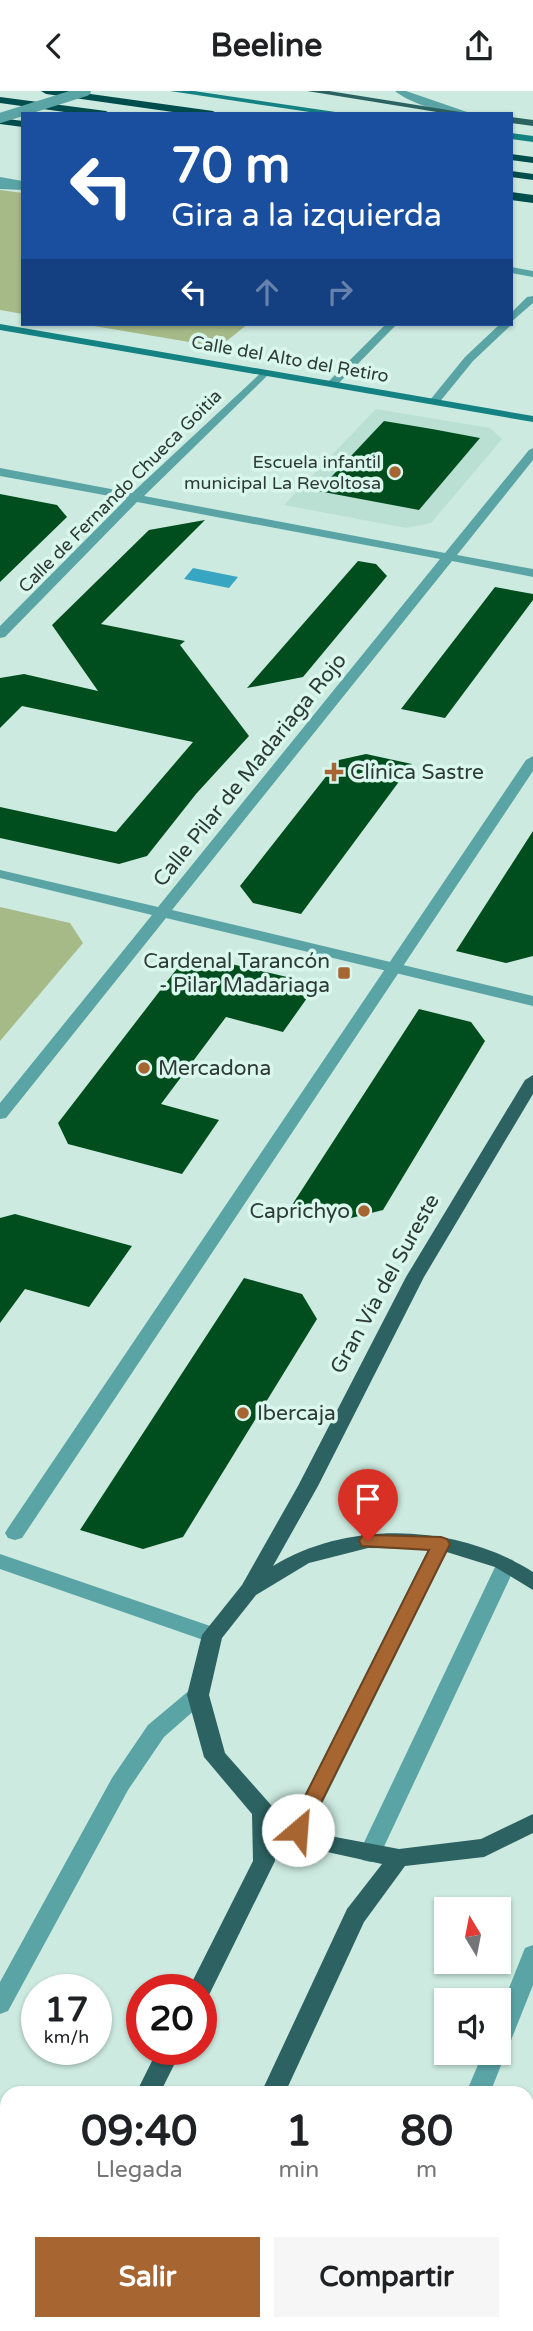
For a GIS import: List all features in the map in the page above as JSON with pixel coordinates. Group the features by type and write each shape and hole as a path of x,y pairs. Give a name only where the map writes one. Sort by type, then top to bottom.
{"highway":[{"path":"46,91 198,112"},
{"path":"0,100 91,112"},
{"path":"0,119 21,124"},
{"path":"513,157 533,160"},
{"path":"513,174 533,177"},
{"path":"513,196 533,199"}],"main road":[{"path":"174,91 330,112"},
{"path":"311,91 460,112"},
{"path":"513,120 533,124"},
{"path":"513,136 533,139"},
{"name":"Calle del Alto del Retiro","path":"0,327 533,419"},
{"name":"Gran Vía del Sureste","path":"249,1590 308,1486 415,1277 533,1080"},
{"path":"533,1581 506,1565 441,1544 368,1541 303,1557 249,1590 212,1635 198,1695 215,1758 263,1811 326,1844 399,1858 484,1848 533,1823"},
{"path":"208,1974 264,1861 263,1811"},
{"path":"276,2086 355,1916 399,1858"},
{"path":"152,2086 162,2065"}],"street":[{"path":"0,109 59,91"},
{"path":"22,112 86,91"},
{"path":"399,91 416,99 463,112"},
{"path":"0,119 21,112"},
{"path":"0,180 21,185"},
{"path":"0,186 21,186"},
{"path":"513,270 533,274"},
{"path":"513,296 532,299"},
{"path":"513,317 532,299"},
{"path":"332,384 390,326"},
{"path":"434,402 469,359 504,326"},
{"name":"Calle de Fernando Chueca Goitia","path":"0,634 264,373"},
{"name":"Calle Pilar de Madariaga Rojo","path":"0,1114 533,452"},
{"path":"0,473 533,573"},
{"path":"15,1533 533,760"},
{"path":"0,874 533,1002"},
{"path":"298,1830 441,1544"},
{"path":"0,1561 212,1635"},
{"path":"370,1853 506,1565"},
{"path":"0,2004 120,1784 156,1731 198,1695"},
{"path":"511,2012 533,1955"},
{"path":"481,2086 490,2065"}],"shaded area":[{"name":"Escuela infantil municipal La Revoltosa","path":"376,409 490,428 502,439 431,523 406,528 284,505"}],"green space":[{"path":"0,190 21,193 21,314 0,310"},
{"path":"94,326 245,326 219,347"},
{"path":"0,907 70,923 83,943 0,1041"}],"water":[{"path":"193,568 238,577 229,588 184,579"}],"building":[{"path":"384,421 480,438 419,510 318,491"},
{"path":"0,494 57,505 67,517 0,582"},
{"path":"205,520 101,624 185,641 180,645 249,736 196,794 147,856 119,864 0,838 0,807 116,832 193,742 22,706 0,728 0,678 24,674 98,691 52,625 149,530"},
{"path":"358,561 376,564 387,576 303,677 247,688"},
{"path":"495,587 533,594 533,600 445,718 401,709"},
{"path":"366,754 412,764 301,914 253,903 240,886 339,760"},
{"path":"533,831 533,956 506,963 456,951"},
{"name":"Mercadona","path":"210,959 317,984 283,1032 226,1017 161,1104 219,1120 182,1174 68,1144 58,1123 179,966"},
{"path":"419,1009 471,1022 485,1041 383,1210 347,1219 292,1205"},
{"path":"15,1214 132,1246 89,1307 25,1289 0,1323 0,1218"},
{"path":"244,1278 302,1294 317,1319 183,1537 143,1549 80,1530"}],"place":[{"name":"Escuela infantil municipal La Revoltosa","path":"395,472"},
{"name":"Clínica Sastre","path":"334,772"},
{"name":"Cardenal Tarancón - Pilar Madariaga","path":"344,973"},
{"name":"Mercadona","path":"144,1068"},
{"name":"Caprichyo","path":"364,1211"},
{"name":"Ibercaja","path":"243,1413"}],"route":[{"path":"298,1830 441,1544 368,1541"}]}
